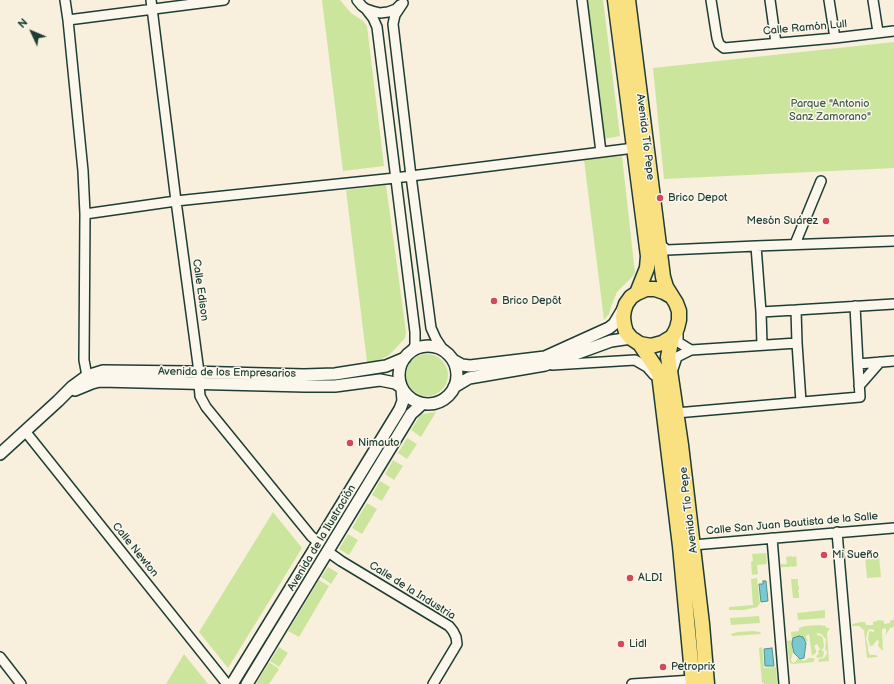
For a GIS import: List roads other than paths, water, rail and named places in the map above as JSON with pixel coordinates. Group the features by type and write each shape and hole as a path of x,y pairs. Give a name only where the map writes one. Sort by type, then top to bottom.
{"main road":[{"name":"Avenida Tío Pepe","path":"615,0 648,256 647,268 637,293"},
{"name":"Avenida Tío Pepe","path":"628,0 657,238 664,255 662,277 671,296"},
{"path":"646,289 655,289 671,296 679,311 679,320 675,332 662,343 651,346 636,341 626,332 623,318 624,310 631,297 646,289"},
{"name":"Avenida Tío Pepe","path":"675,332 668,357 665,378 693,682"},
{"name":"Avenida Tío Pepe","path":"636,341 659,373 665,378 676,413 693,545 707,684"}],"street":[{"path":"65,0 83,171 85,214 84,360 87,376"},
{"path":"68,20 151,5 224,0"},
{"path":"357,0 366,9 372,12 380,13 388,12 396,8 404,1"},
{"path":"582,0 601,152"},
{"name":"Calle Ramón Lull","path":"711,0 716,38 719,44 724,48 894,31"},
{"path":"770,0 776,43"},
{"path":"829,0 834,38"},
{"path":"873,0 878,32"},
{"path":"366,9 373,18 377,27 415,332 415,345 402,363 399,379 402,388 409,398 422,404 435,404 443,400 454,388 457,379 457,369 453,360 444,351 436,339 432,328 411,176 393,24 395,15 404,1"},
{"name":"Calle Edison","path":"151,5 200,372 200,396 206,407 311,536 323,547"},
{"path":"85,214 176,201 395,178 634,148"},
{"path":"795,244 821,181"},
{"path":"664,255 756,246 894,241"},
{"path":"756,246 762,345"},
{"path":"453,360 462,365 470,366 544,357 609,328 617,320 626,304"},
{"path":"761,312 894,304"},
{"path":"676,413 860,397 856,306"},
{"path":"796,310 801,402"},
{"path":"675,332 678,342 691,350"},
{"path":"545,365 611,341 636,341"},
{"path":"454,388 469,378 545,365 635,360 665,378 677,357 691,350 797,343"},
{"path":"409,355 422,347 431,346 444,351"},
{"name":"Avenida de los Empresarios","path":"0,454 72,387 87,376 103,371 304,375 335,374 386,366 409,355"},
{"path":"858,364 894,361"},
{"path":"859,386 880,362"},
{"name":"Avenida de los Empresarios","path":"58,401 82,386 100,382 335,386 380,380 395,383 402,388"},
{"name":"Avenida de la Ilustración","path":"247,684 400,409 403,401 402,388"},
{"name":"Avenida de la Ilustración","path":"232,684 411,414 422,404"},
{"name":"Calle Newton","path":"25,431 227,684"},
{"name":"Calle San Juan Bautista de la Salle","path":"693,545 894,528"},
{"path":"837,532 850,684"},
{"path":"772,538 784,684"},
{"name":"Calle de la Industria","path":"323,547 341,561 448,626 453,631 457,644 433,684"},
{"path":"0,657 21,684"},
{"path":"632,684 693,682"}],"water":[{"path":"763,581 766,581 768,601 761,602 759,584 763,584"},
{"path":"799,636 803,637 806,643 804,658 800,659 794,653 792,644 793,638"},
{"path":"772,648 774,666 765,666 764,649"}],"place":[{"name":"Brico Depot","path":"660,198"},
{"name":"Mesón Suárez","path":"826,221"},
{"name":"Brico Depôt","path":"494,301"},
{"name":"Nimauto","path":"350,443"},
{"name":"Mi Sueño","path":"824,555"},
{"name":"ALDI","path":"630,578"},
{"name":"Lidl","path":"621,644"},
{"name":"Petroprix","path":"663,667"}],"park label":[{"name":"Parque \"Antonio Sanz Zamorano\"","path":"830,110"}]}
